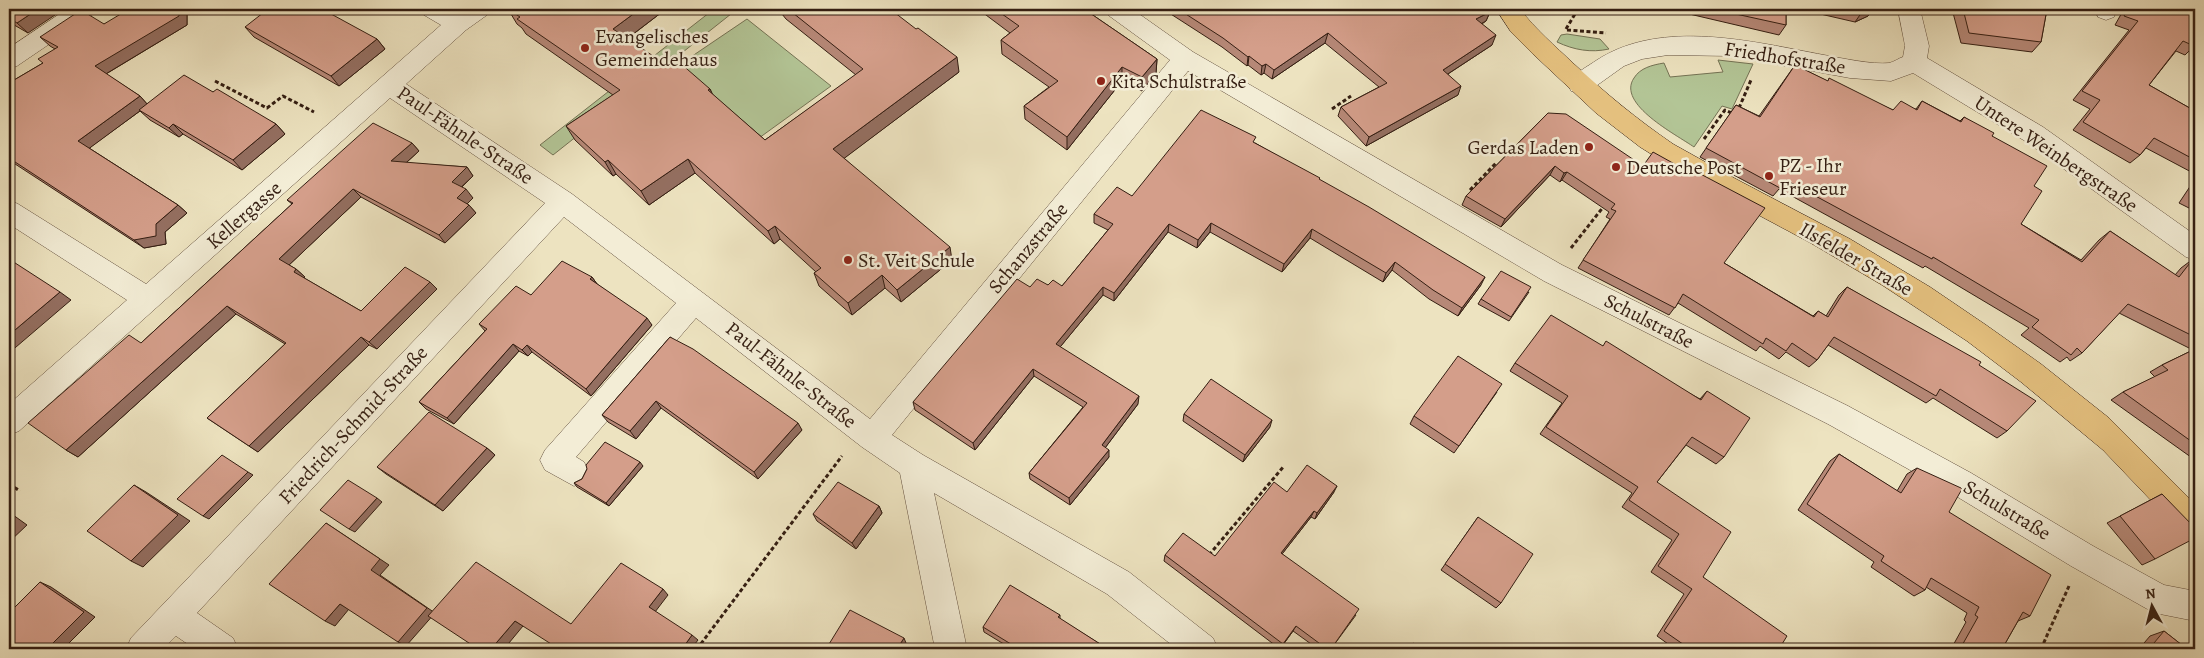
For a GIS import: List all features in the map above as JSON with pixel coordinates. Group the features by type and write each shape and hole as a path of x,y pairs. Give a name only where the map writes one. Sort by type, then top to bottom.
{"main road":[{"name":"Ilsfelder Straße","path":"1507,9 1527,35 1580,84 1651,142 1686,164 1862,259 1943,309 2006,353 2084,415 2112,440 2195,525"}],"street":[{"path":"9,60 84,9"},
{"path":"432,9 458,24"},
{"name":"Kellergasse","path":"9,422 458,24 479,9"},
{"name":"Schulstraße","path":"1116,9 1185,58 1553,272 1838,415 1961,483 2082,556 2160,599 2195,606"},
{"path":"1909,9 1917,46 1914,62"},
{"name":"Friedhofstraße","path":"1580,84 1616,60 1638,51 1668,46 1731,47 1850,69 1891,72 1914,62"},
{"name":"Schanzstraße","path":"867,434 1185,58"},
{"name":"Untere Weinbergstraße","path":"1914,62 2034,134 2195,249"},
{"name":"Paul-Fähnle-Straße","path":"390,86 563,201 867,434 913,465 1118,583 1202,649"},
{"name":"Friedrich-Schmid-Straße","path":"142,649 563,201"},
{"path":"9,211 148,299"},
{"path":"574,472 555,460 694,301"},
{"path":"913,465 951,649"},
{"path":"174,616 222,649"}],"path":[{"path":"1566,29 1578,9"},
{"path":"1686,164 1724,110 1736,115 1762,53"},
{"path":"216,81 267,108 283,96 344,126"},
{"path":"1475,184 1496,162"},
{"path":"1573,246 1608,201"},
{"path":"697,649 867,434"},
{"path":"1203,562 1284,466"},
{"path":"9,484 20,491"},
{"path":"2041,649 2058,609"}],"green space":[{"path":"714,9 736,10 553,155 540,145"},
{"path":"747,19 831,86 759,138 676,67"},
{"path":"1567,34 1600,39 1609,49 1583,50 1557,42 1561,35"},
{"path":"1718,60 1753,64 1732,109 1722,106 1694,147 1651,118 1633,98 1631,88 1634,78 1647,68 1664,63 1670,77 1723,72"}],"building":[{"path":"9,9 38,9 17,23 9,18"},
{"path":"129,9 179,9 179,16 95,66 140,96 78,141 178,205 156,224 156,236 134,240 9,158 9,83 43,63 38,59 58,47 40,37 81,10 104,24"},
{"path":"268,9 322,9 377,39 331,76 245,27"},
{"path":"508,9 640,9 613,29 662,62 672,56 765,140 863,69 788,9 890,9 957,57 833,149 950,247 897,290 882,275 848,303 814,273 821,268 775,226 768,231 688,159 641,191 608,160 605,162 566,126 620,90 517,19 520,17"},
{"name":"Kita Schulstraße","path":"995,9 1084,9 1157,59 1142,77 1122,67 1067,137 1024,106 1058,81 1001,40 1019,26"},
{"path":"1178,9 1486,9 1490,12 1476,19 1496,35 1443,70 1461,86 1369,137 1341,107 1387,83 1328,33 1274,70 1266,64 1262,66"},
{"path":"1713,9 1786,9 1786,25"},
{"path":"1846,9 1871,9 1862,12"},
{"path":"1963,9 2047,9 2041,42 1969,33"},
{"path":"2128,9 2191,9 2195,11 2194,46 2183,41 2149,85 2195,111 2195,160 2154,138 2140,155 2083,122 2100,100 2082,91 2138,21 2124,16"},
{"path":"1795,65 1828,81 1829,78 1893,110 1901,101 1917,110 1922,101 1961,122 1964,117 1994,133 1992,136 2047,166 2034,186 2042,191 2021,224 2082,262 2110,231 2179,277 2193,259 2195,261 2195,337 2128,304 2082,353 2077,348 2071,355 2032,327 2039,320 1933,257 1932,259 1786,180 1780,188 1706,148 1736,105 1760,117"},
{"path":"184,75 213,92 217,89 276,124 233,160 173,124 169,128 139,110"},
{"path":"1201,110 1256,137 1253,142 1320,178 1485,277 1462,308 1433,290 1395,262 1386,273 1312,229 1284,264 1211,223 1198,240 1169,224 1114,293 1103,287 1056,344 1139,396 1102,445 1109,450 1069,498 1029,473 1087,403 1033,369 973,443 913,402 1017,279 1030,287 1037,279 1048,285 1053,280 1062,286 1113,224 1094,214 1117,187 1132,196"},
{"path":"1548,113 1566,114 1643,166 1653,152 1689,172 1691,169 1765,208 1724,263 1814,317 1818,311 1828,317 1847,287 1981,362 1979,365 2036,401 2007,431 1940,389 1936,396 1834,337 1817,360 1792,343 1786,351 1766,338 1763,344 1683,294 1675,308 1583,260 1616,211 1611,209 1615,204 1555,166 1505,219 1466,196"},
{"path":"373,123 412,143 391,161 467,167 452,182 466,189 457,198 469,205 439,235 353,189 279,259 296,269 294,272 361,311 405,267 430,282 369,342 361,337 249,446 207,418 286,343 227,306 66,450 28,423 129,335 141,343 293,203 287,200"},
{"path":"2195,187 2195,197 2190,195"},
{"path":"9,259 60,292 9,335"},
{"path":"562,261 592,277 590,279 647,318 586,389 527,345 522,350 513,344 447,418 419,402 487,329 479,324 516,286 531,295"},
{"path":"1501,271 1531,287 1511,317 1481,299"},
{"path":"1551,315 1603,346 1606,341 1701,400 1707,391 1750,418 1724,457 1692,437 1657,482 1731,532 1703,577 1787,636 1779,649 1690,649 1664,631 1692,589 1658,566 1679,534 1629,500 1638,487 1546,427 1568,396 1515,363"},
{"path":"670,337 693,349 798,423 754,472 656,401 630,431 602,415"},
{"path":"2195,349 2195,444 2123,392 2168,370 2162,365"},
{"path":"1458,356 1502,384 1459,446 1414,416"},
{"path":"1211,379 1272,420 1245,455 1184,414"},
{"path":"429,412 487,448 435,505 377,467"},
{"path":"605,442 640,462 606,503 574,483 582,479 587,469 586,465"},
{"path":"1839,454 1901,493 1917,468 1961,488 1949,512 2051,575 2030,616 2023,612 2002,649 1960,649 1978,617 1975,615 1979,607 1931,578 1925,590 1881,561 1884,556 1807,504"},
{"path":"222,455 248,472 203,516 177,499"},
{"path":"1307,465 1337,486 1317,513 1314,511 1281,553 1359,609 1331,649 1327,649 1296,626 1283,644 1165,555 1183,533 1215,556 1274,482 1287,492"},
{"path":"348,480 377,498 349,529 320,510"},
{"path":"838,482 879,506 852,543 813,514"},
{"path":"134,485 178,515 131,561 87,531"},
{"path":"2162,494 2195,528 2195,538 2155,559 2120,516"},
{"path":"1478,517 1533,554 1501,603 1445,564"},
{"path":"326,523 380,559 371,570 427,608 398,642 340,604 325,621 269,584"},
{"path":"476,562 571,624 621,563 663,589 649,607 692,635 682,649 559,649 515,621 491,649 478,649 428,616"},
{"path":"40,582 84,612 47,649 9,649 9,613"},
{"path":"1010,585 1060,615 1058,617 1108,649 1019,649 983,627"},
{"path":"850,610 904,638 897,649 826,649"},
{"path":"2164,631 2187,649 2149,649"},
{"path":"1413,643 1422,649 1409,649"}],"place":[{"name":"Evangelisches Gemeindehaus","path":"585,48"},
{"name":"Kita Schulstraße","path":"1101,81"},
{"name":"Gerdas Laden","path":"1589,147"},
{"name":"Deutsche Post","path":"1616,167"},
{"name":"PZ - Ihr Frieseur","path":"1769,176"},
{"name":"St. Veit Schule","path":"848,260"}]}
